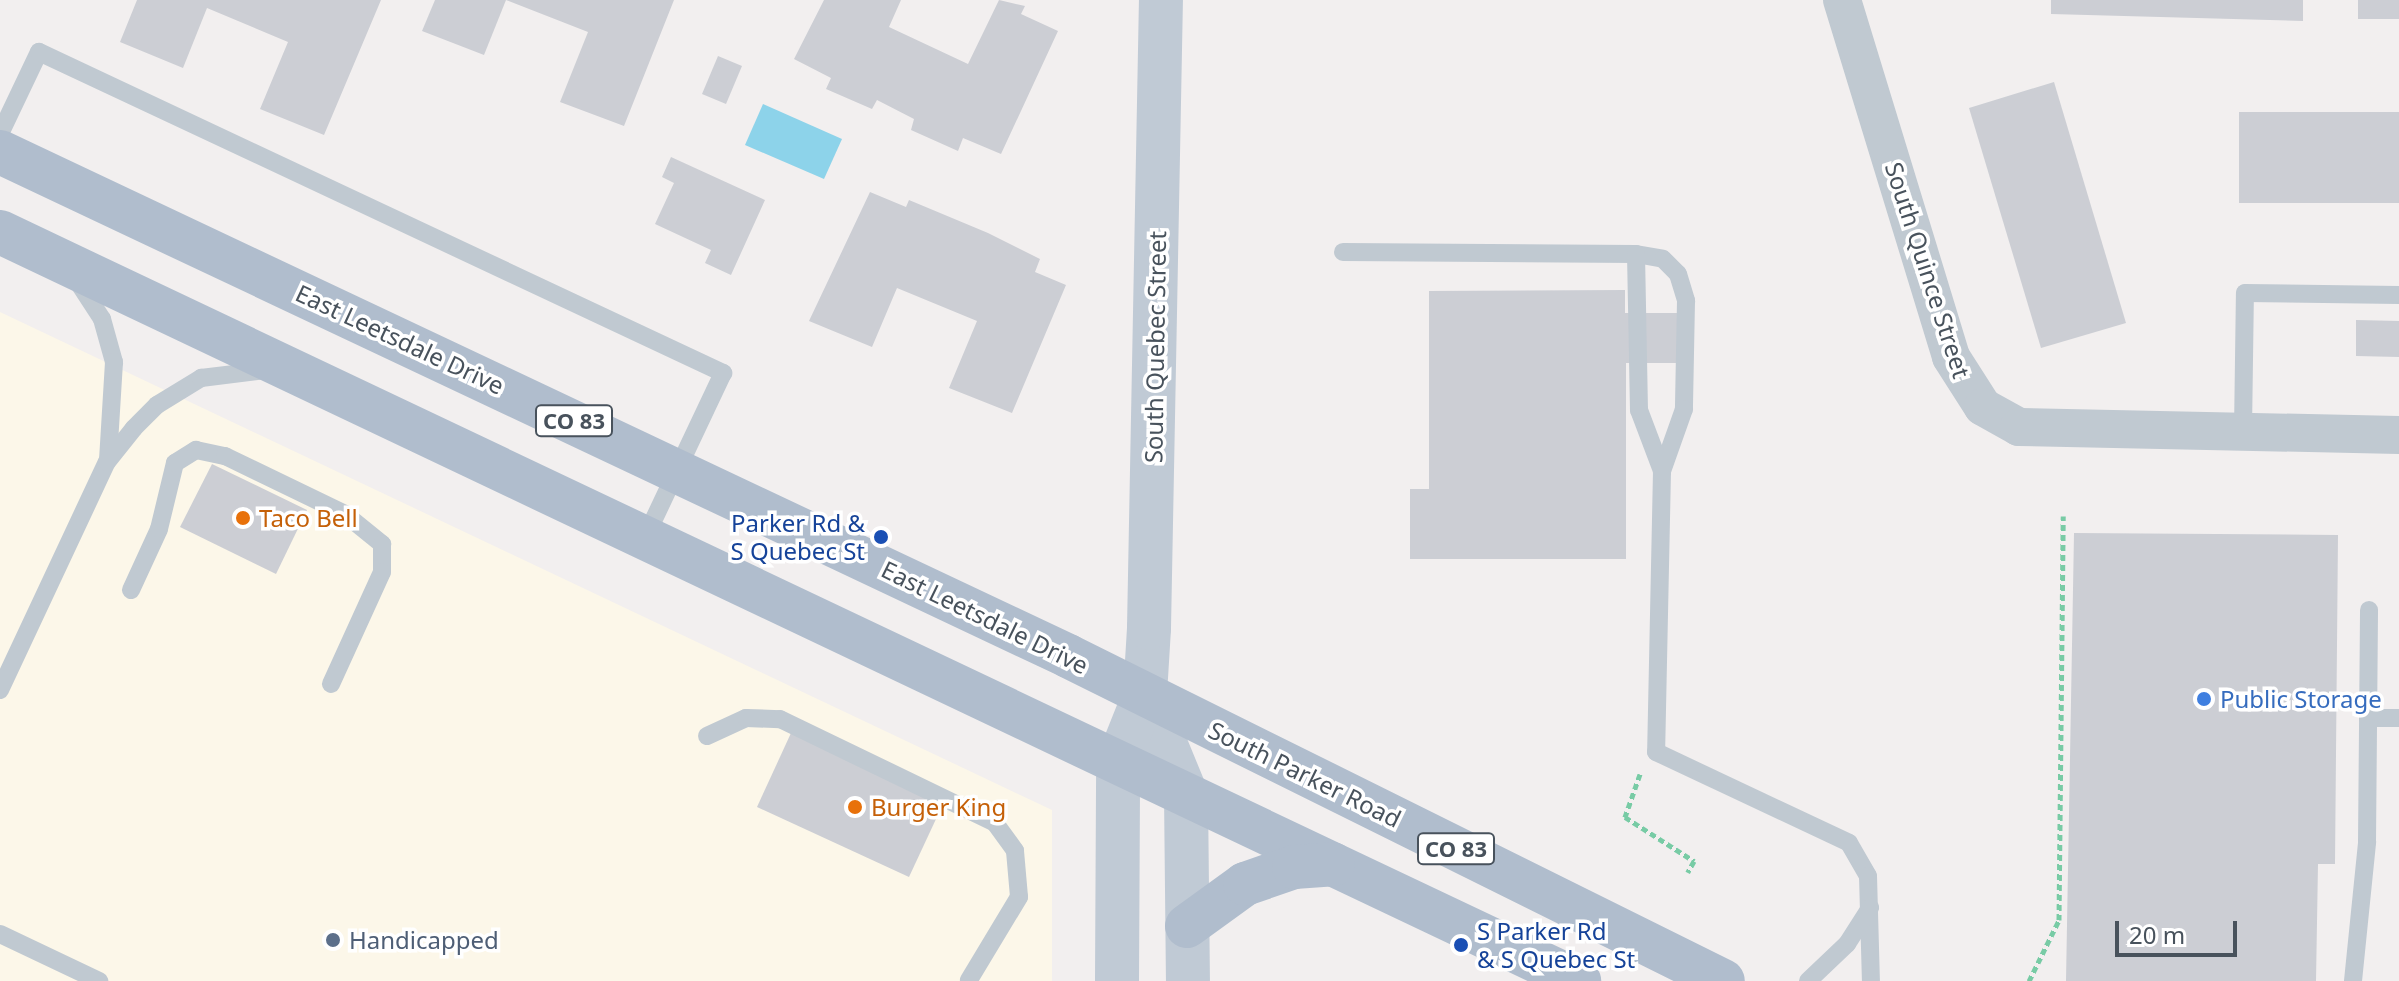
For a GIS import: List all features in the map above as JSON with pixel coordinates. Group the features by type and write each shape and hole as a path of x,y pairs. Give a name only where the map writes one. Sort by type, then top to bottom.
{"main road":[{"name":"South Quebec Street","path":"1117,981 1118,762 1145,694 1161,0"},
{"name":"East Leetsdale Drive","path":"0,152 677,469 1145,694"},
{"name":"CO 83","path":"0,232 1579,981"},
{"name":"South Quebec Street","path":"1145,694 1186,794 1188,981"},
{"name":"South Parker Road","path":"1145,694 1723,981"},
{"path":"1187,926 1245,884 1294,867 1333,864"}],"street":[{"name":"South Quince Street","path":"1842,0 1951,357 1983,407 2019,427 2399,435"}],"lane":[{"path":"0,134 39,52 723,373 645,538"},
{"path":"1343,252 1636,254 1663,259 1678,274 1686,301 1684,409 1662,471 1649,754 1849,843 1868,876 1871,981"},
{"path":"1636,254 1639,410 1662,471"},
{"path":"59,261 95,306 112,351 115,399 107,462"},
{"path":"2243,431 2245,293 2399,295"},
{"path":"0,690 107,462 157,405 201,378 252,370 309,379"},
{"path":"131,590 159,529 175,463 196,450 225,456 345,514 382,544 382,572 331,684"},
{"path":"2353,981 2366,864 2369,610"},
{"path":"707,736 746,718 780,719 995,823 1015,851 1019,897 969,980"},
{"path":"2368,718 2399,718"},
{"path":"1808,981 1847,944 1870,908"},
{"path":"0,934 99,981"}],"path":[{"path":"2029,981 2059,920 2063,516"},
{"path":"1649,754 1625,817 1694,861 1688,872"}],"shaded area":[{"path":"0,312 1052,810 1052,981 0,981"}],"water":[{"path":"763,104 842,139 824,179 745,145"}],"building":[{"path":"137,0 381,0 324,135 260,109 288,42 207,8 183,68 120,42"},
{"path":"435,0 506,0 484,55 422,31"},
{"path":"506,0 674,0 624,126 560,102 588,32"},
{"path":"824,0 901,0 889,27 968,64 999,0 1025,6 1021,14 1058,31 1001,154 963,138 958,151 911,130 914,119 877,100 872,109 826,89 831,78 794,59"},
{"path":"2051,0 2303,0 2303,21 2051,14"},
{"path":"2358,0 2399,0 2399,19 2358,19"},
{"path":"718,56 742,66 726,104 702,94"},
{"path":"2054,82 2126,323 2041,348 1969,108"},
{"path":"2239,112 2399,112 2399,203 2239,203"},
{"path":"671,157 765,200 731,275 705,263 711,250 655,224 674,183 662,177"},
{"path":"870,192 906,207 909,200 988,233 1040,259 1035,272 1066,285 1012,413 949,388 977,321 897,288 872,347 809,321"},
{"path":"1625,290 1625,313 1677,313 1677,363 1626,363 1626,559 1410,559 1410,489 1429,489 1429,291"},
{"path":"2356,320 2399,321 2399,357 2356,356"},
{"path":"212,464 307,510 276,574 180,527"},
{"name":"Public Storage","path":"2074,533 2338,535 2335,864 2318,864 2316,981 2066,981"},
{"path":"791,733 943,804 909,877 757,807"}],"place":[{"name":"Taco Bell","path":"243,518"},
{"name":"Parker Rd & S Quebec St","path":"881,537"},
{"name":"Public Storage","path":"2204,699"},
{"name":"Burger King","path":"855,807"},
{"name":"Handicapped","path":"333,940"},
{"name":"S Parker Rd & S Quebec St","path":"1461,945"}]}
